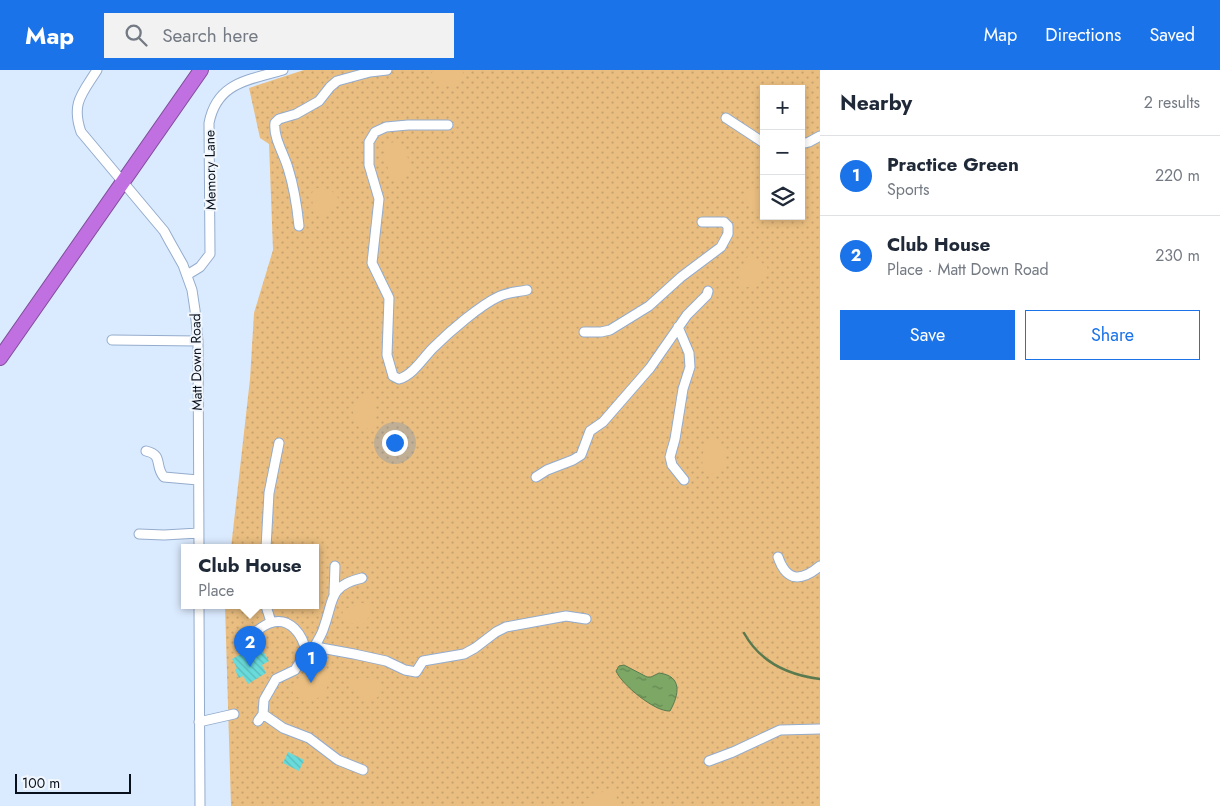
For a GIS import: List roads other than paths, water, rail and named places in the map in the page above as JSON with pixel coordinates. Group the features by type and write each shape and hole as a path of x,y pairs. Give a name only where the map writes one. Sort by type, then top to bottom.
{"highway":[{"path":"0,358 201,70"}],"street":[{"name":"Matt Down Road","path":"98,70 79,98 76,109 81,132 164,231 187,275 195,310 198,341 199,544"},
{"name":"Memory Lane","path":"187,275 200,267 210,254 209,123 215,105 224,92 234,85 283,70"},
{"path":"299,226 297,202 288,166 276,133 275,123 279,119 296,114 319,101 330,86 337,81 370,72 387,70"},
{"path":"726,118 760,140"},
{"path":"448,125 386,127 374,132 369,142 369,165 379,199 372,263 390,298 387,355 392,376 399,379 409,374 437,344 468,317 496,298 505,294 527,290"},
{"path":"805,142 820,136"},
{"path":"584,332 606,331 622,323 649,306 680,277 716,252 727,238 727,224 719,221 702,222"},
{"path":"536,477 546,470 581,455 590,431 600,425 650,368 687,315 707,295 708,291"},
{"path":"678,327 689,353 690,367 683,389 675,439 670,457 672,465 684,480"},
{"path":"112,340 198,341"},
{"path":"266,544 270,493 279,443"},
{"path":"146,450 156,455 161,474 164,477 198,480"},
{"path":"139,534 199,533"},
{"path":"778,557 788,572 798,577 809,575 820,566"},
{"path":"335,566 334,594 324,627 295,670 276,679 264,700 260,718 310,738 338,760 363,770"},
{"path":"334,594 348,583 362,578"},
{"path":"198,609 200,806"},
{"path":"267,609 271,622"},
{"path":"310,650 326,648 386,661 405,670 416,672 423,661 464,654 506,627 566,616 586,619"},
{"path":"256,646 250,636 271,622 285,623 296,630 310,650"},
{"path":"199,722 234,714"},
{"path":"710,761 780,730 820,730"}],"water":[{"path":"624,665 647,677 659,673 672,678 677,687 677,693 670,711 656,707 640,697 619,677 616,671 619,666"}],"waterway":[{"path":"744,633 758,652 766,659 796,674 820,679"}],"place":[{"name":"Club House","path":"250,667"},
{"name":"Practice Green","path":"311,683"}]}
